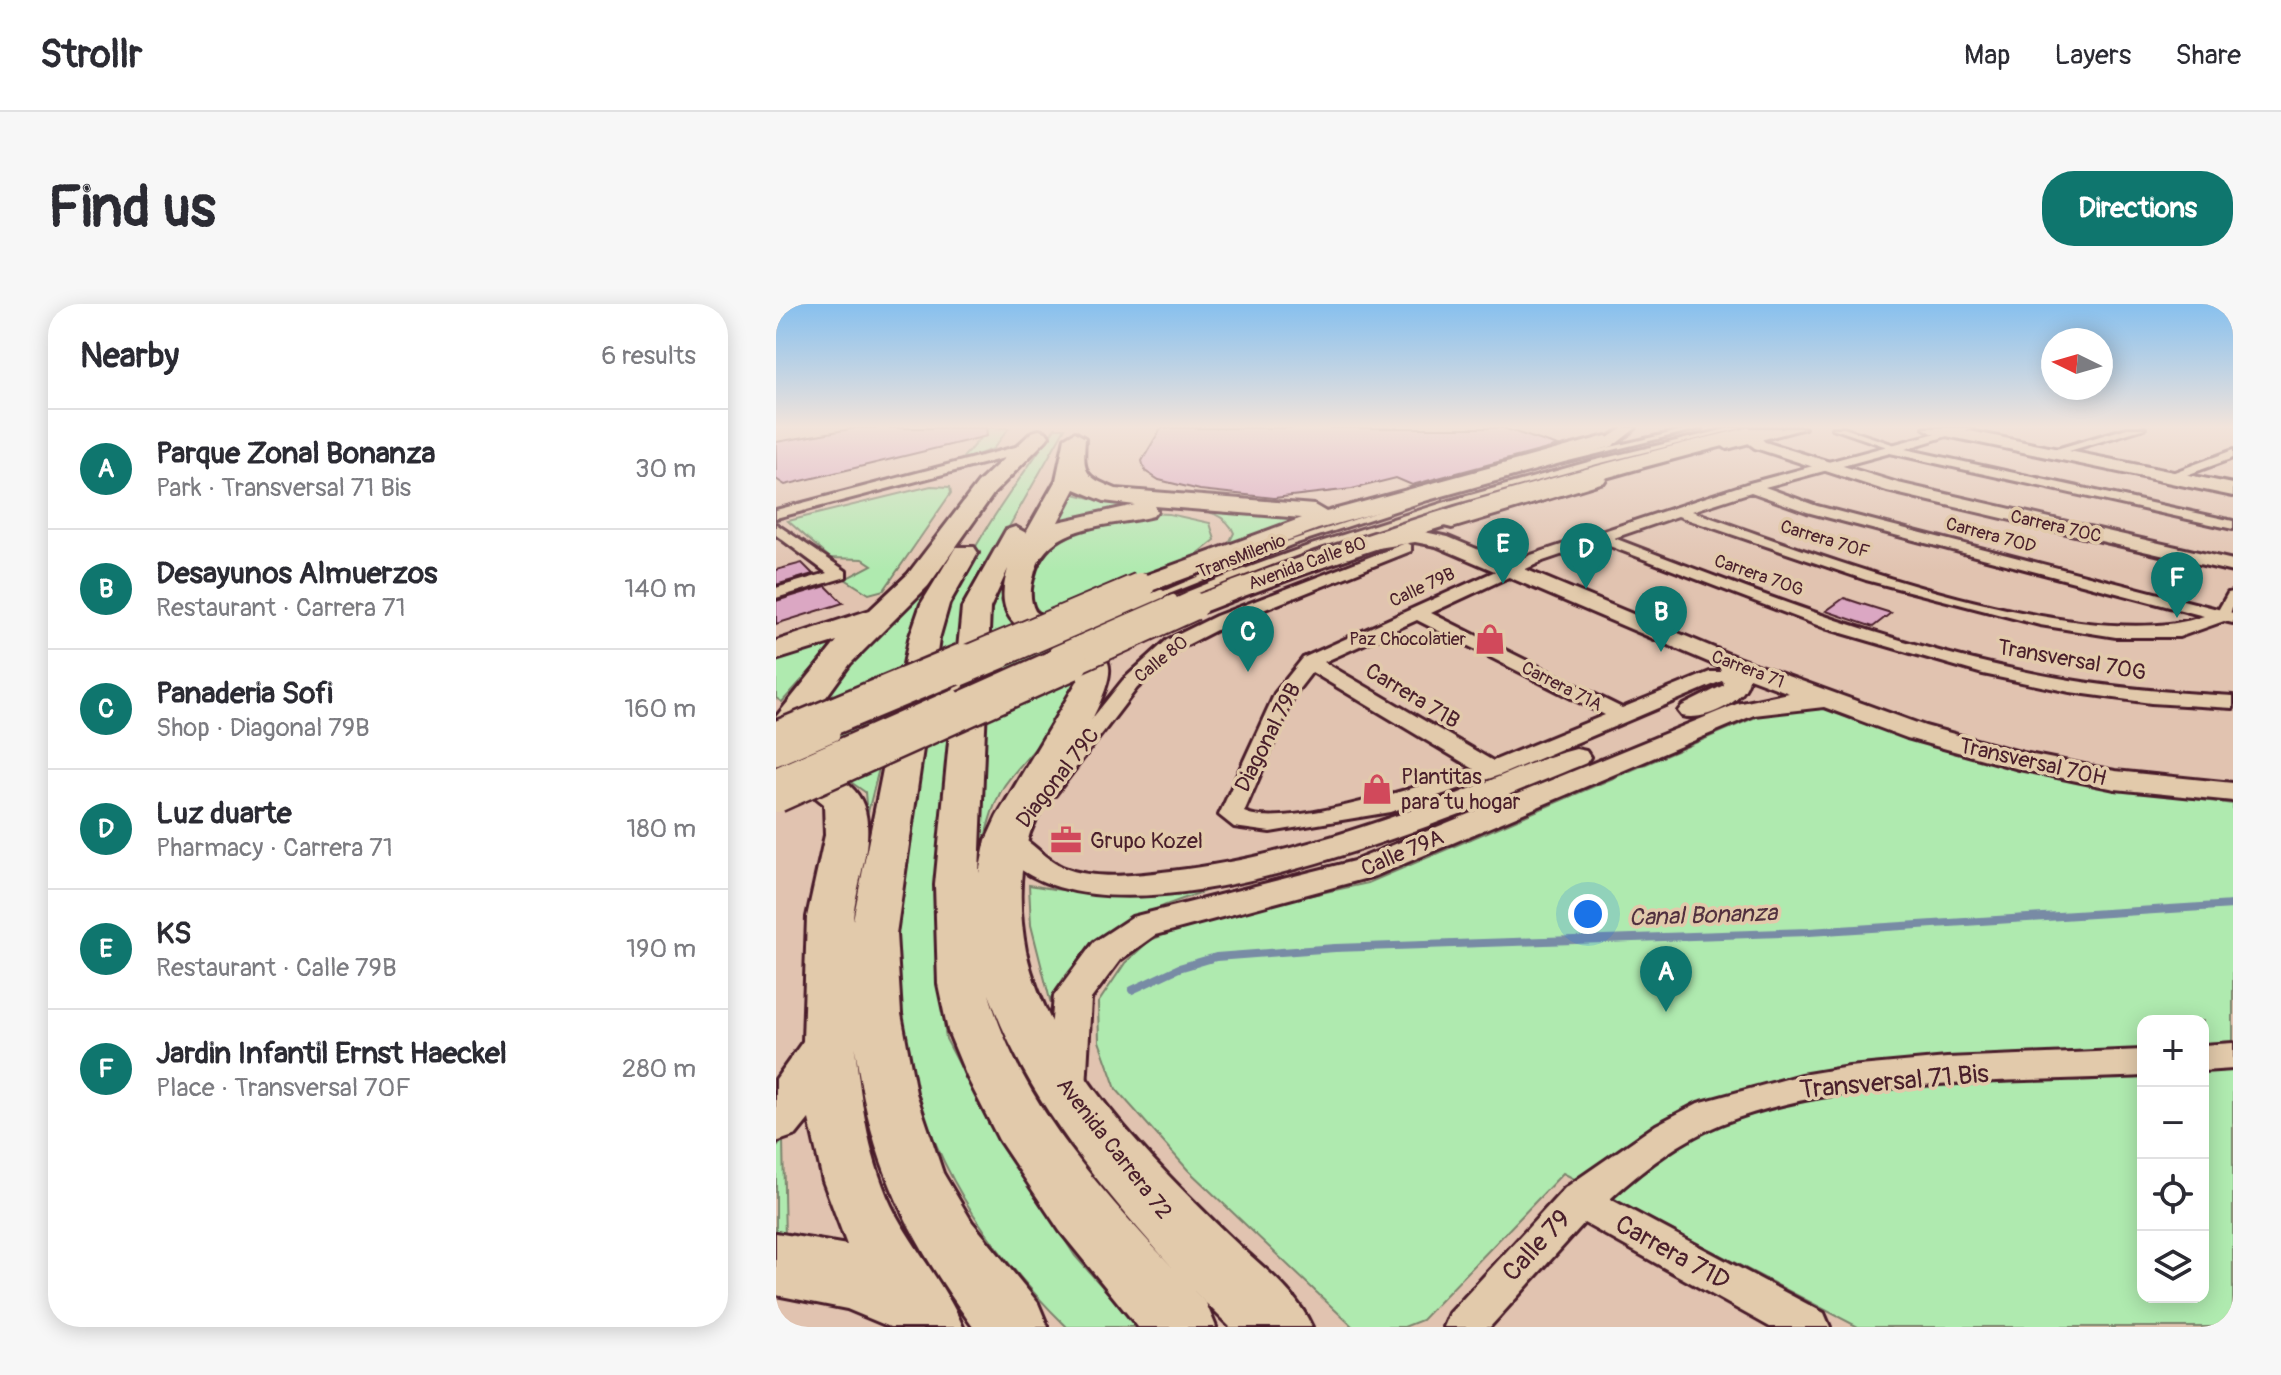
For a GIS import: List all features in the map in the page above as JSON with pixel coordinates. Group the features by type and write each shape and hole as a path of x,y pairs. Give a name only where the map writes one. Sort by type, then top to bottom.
{"highway":[{"path":"918,1312 874,1239 849,1175 826,1048 831,903 843,847 846,810 836,794 798,770 777,750 807,697 851,643 904,595 973,483 987,476"},
{"path":"1014,1327 950,1243 917,1184 889,1093 876,1014 873,934 898,775 924,639 935,604 1030,476"},
{"path":"1047,476 986,584 976,608 956,904 960,970 972,1022 1022,1126 1057,1178 1182,1327"},
{"name":"Avenida Carrera 72","path":"1050,476 1035,545 1015,585 1018,608 1027,620 1086,654 1094,680 1019,809 1007,840 1001,877 1003,951 1018,1007 1066,1091 1225,1279 1278,1327"},
{"path":"1076,476 1093,490 1142,500 1300,512 1401,496"},
{"name":"Avenida Calle 80","path":"776,794 1273,536 1473,476"},
{"name":"Avenida Calle 80","path":"777,750 1169,592 1343,549 1585,476"},
{"path":"1035,545 1067,526 1110,515 1174,511 1212,521 1221,529 1222,540 1169,592"},
{"path":"776,651 854,624 904,595"},
{"path":"776,1118 805,1084 826,1048"},
{"path":"776,1264 847,1277 918,1312"}],"main road":[{"path":"2162,476 2233,490"}],"street":[{"path":"776,514 928,476"},
{"name":"Calle 80","path":"1106,714 1151,663 1197,631 1415,543 1433,529 1609,476"},
{"name":"Calle 79B","path":"1310,662 1509,569 1791,476"},
{"name":"Carrera 70C","path":"1853,476 2233,566"},
{"path":"2015,476 2233,525"},
{"path":"905,482 973,483"},
{"name":"Carrera 70D","path":"1751,487 1812,509 2228,617"},
{"name":"Carrera 70F","path":"1678,511 1795,552 1961,601 2063,624 2152,632 2209,626 2228,617"},
{"path":"776,528 807,558 840,574 776,593"},
{"name":"Carrera 71","path":"1343,549 1405,537 1415,543 1509,569 1724,669 1838,703"},
{"name":"Carrera 70G","path":"1601,538 1736,589 1906,646"},
{"path":"2228,617 2233,596"},
{"name":"Carrera 71A","path":"1415,612 1624,717"},
{"name":"Transversal 70G","path":"1906,646 1995,672 2080,689 2175,700 2233,702"},
{"name":"Carrera 71B","path":"1310,662 1492,770"},
{"name":"Diagonal 79B","path":"1231,815 1285,693 1310,662"},
{"name":"Calle 79A","path":"1007,840 1032,864 1052,875 1099,885 1176,882 1304,857 1385,833 1727,695 1736,687 1737,677 1724,669 1624,717 1435,791 1341,814 1270,824 1243,822 1231,815"},
{"name":"Calle 79A","path":"1066,1091 1073,996 1107,951 1144,926 1364,869 1746,709 1784,701 1838,703"},
{"name":"Transversal 70H","path":"1838,703 1916,732 2019,761 2115,780 2233,792"},
{"path":"1056,750 1106,714"},
{"name":"Diagonal 79C","path":"1007,840 1106,714"},
{"path":"2209,1058 2233,1056"},
{"name":"Transversal 71 Bis","path":"1578,1200 1645,1150 1706,1115 1787,1091 1873,1078 2137,1063"},
{"name":"Calle 79","path":"1464,1327 1578,1200"},
{"name":"Carrera 71D","path":"1578,1200 1810,1327"}],"lane":[{"name":"TransMilenio","path":"1169,592 1277,546 1510,476"},
{"name":"TransMilenio","path":"1169,592 1352,533 1551,476"}],"green space":[{"path":"1021,476 1038,476 967,601 938,967 946,1039 990,1123 1075,1256 1138,1327 1067,1327 1026,1284 990,1239 960,1193 936,1145 918,1095 905,1042 897,985 897,889 929,688 945,619 961,575"},
{"path":"1059,476 1001,600 1006,615 1015,626 1067,657 1074,667 1076,680 1063,712 1004,786 987,828 978,874 990,601"},
{"path":"931,486 950,487 951,493 884,590 869,594 845,579 872,565 863,559 830,558 788,521"},
{"path":"1070,493 1099,500 1309,518 1228,545 1234,533 1222,518 1203,510 1150,509 1053,528"},
{"path":"985,502 931,590 915,626 867,816 865,792 799,746 804,719"},
{"path":"1144,513 1169,514 1210,523 1215,540 1196,555 1044,617 1024,594 1039,552 1059,534"},
{"path":"839,639 782,702 776,698 776,658"},
{"path":"1797,705 1847,713 2022,768 2112,786 2233,804 2233,1327 1858,1327 1563,1173 1422,1320 1404,1327 1353,1327 1188,1170 1116,1089 1099,1041 1098,1003 1125,963 1150,940 1227,913 1368,883 1763,714"},
{"path":"1029,885 1076,892 1123,894 1217,887 1166,905 1121,926 1082,956 1050,1000 1031,925"},
{"path":"783,1140 785,1242 776,1242 776,1148"}],"building":[{"path":"776,476 823,476 785,485"},
{"path":"1152,476 1447,476 1412,485 1396,478 1352,489 1274,498 1200,490"},
{"path":"802,563 813,574 776,585 776,570"},
{"path":"826,586 843,603 776,624 776,601"},
{"path":"1844,598 1891,613 1873,627 1826,611"}],"waterway":[{"name":"Canal Bonanza","path":"1132,990 1179,968 1216,957 1335,948 1809,932 2233,905"}],"place":[{"name":"KS","path":"1503,584"},
{"name":"Luz duarte","path":"1586,589"},
{"name":"Jardin Infantil Ernst Haeckel","path":"2177,618"},
{"name":"Paz Chocolatier","path":"1490,639"},
{"name":"Desayunos Almuerzos","path":"1661,652"},
{"name":"Panaderia Sofi","path":"1248,672"},
{"name":"Plantitas para tu hogar","path":"1377,789"},
{"name":"Grupo Kozel","path":"1066,840"},
{"name":"Parque Zonal Bonanza","path":"1666,1012"}]}
